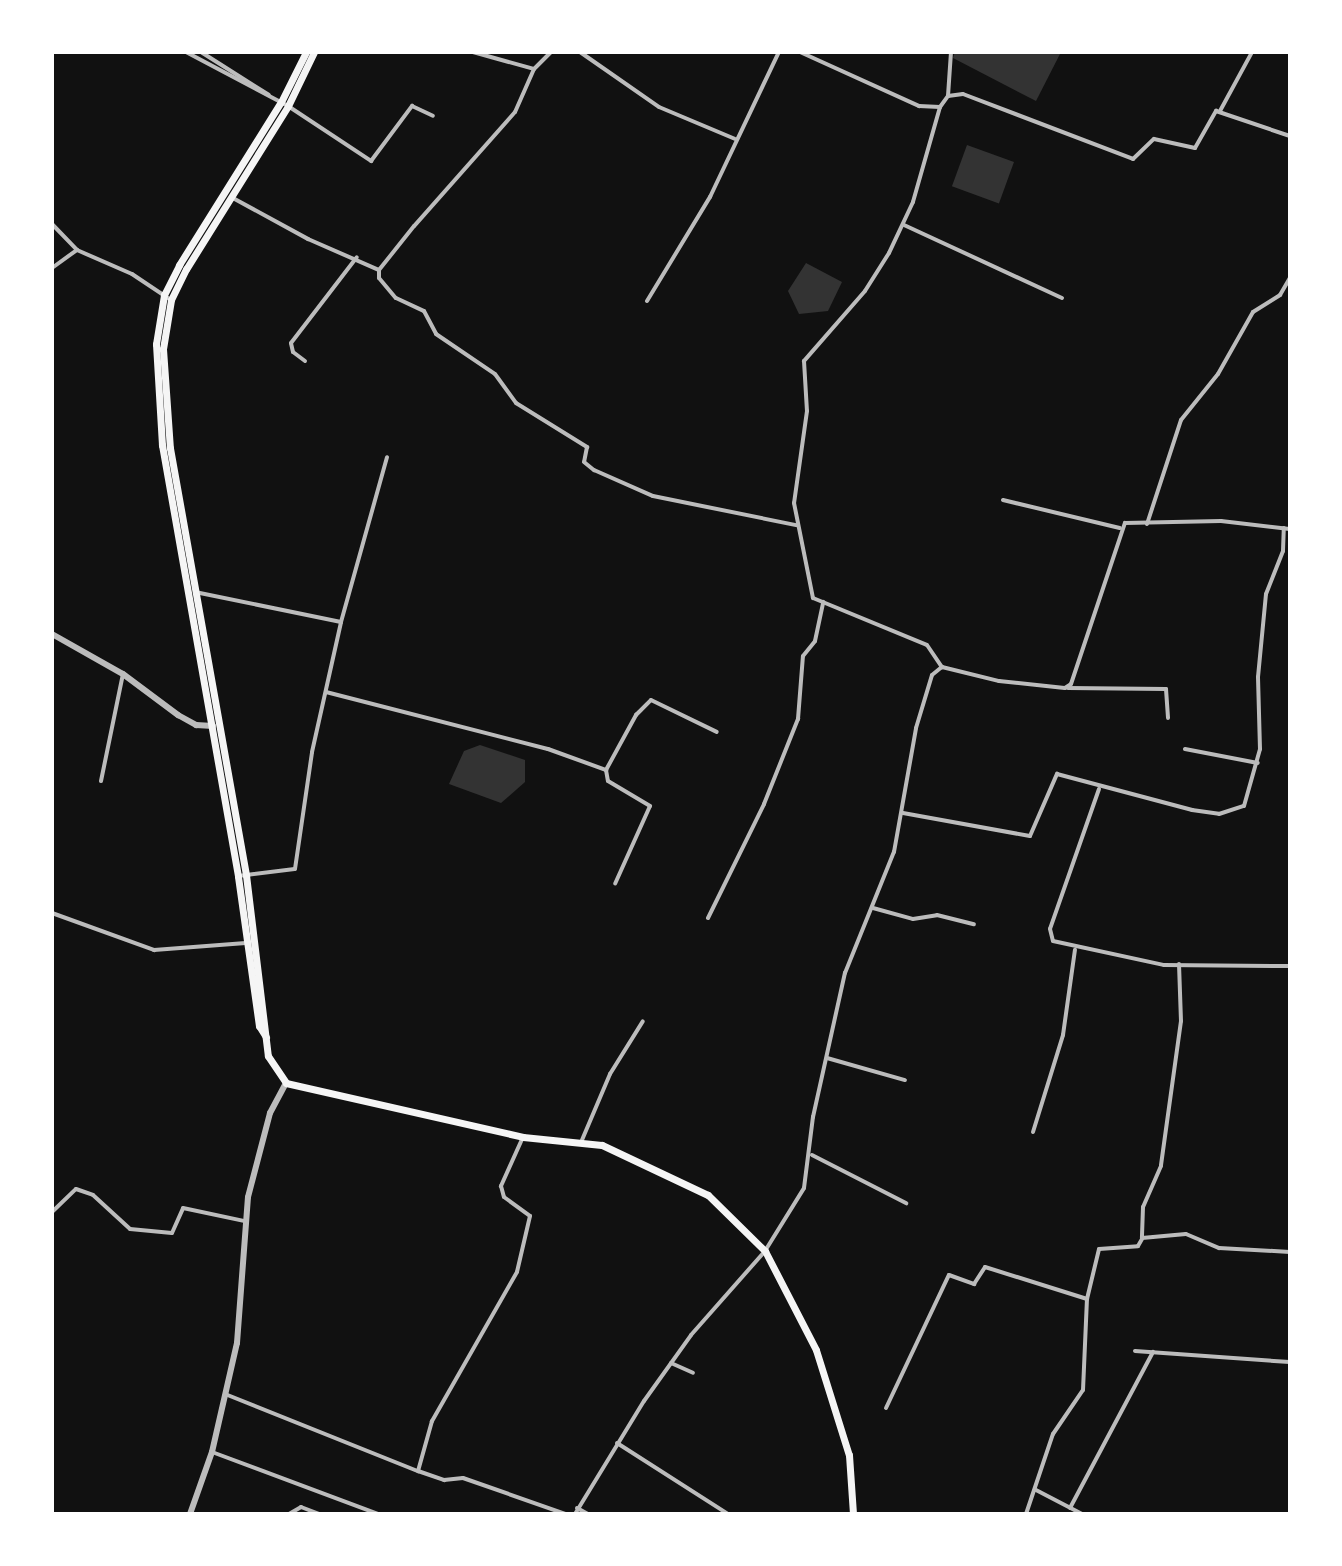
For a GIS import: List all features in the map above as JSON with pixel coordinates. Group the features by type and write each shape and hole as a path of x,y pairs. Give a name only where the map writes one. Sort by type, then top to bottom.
{"main road":[{"path":"306,52 285,104 168,298 163,393 213,726 274,1070 286,1083 523,1137 582,1140 628,1154 708,1195 765,1251 793,1301 834,1400 849,1455 853,1514"},
{"path":"168,298 314,52"}],"street":[{"path":"186,52 285,104 371,161 412,106 433,116"},
{"path":"201,52 269,95"},
{"path":"473,52 534,69"},
{"path":"551,52 534,69 515,112 379,270 379,278 396,298 424,311 436,334 495,374 516,403 587,447 584,462 594,470 653,496 796,525"},
{"path":"580,52 659,107 735,139"},
{"path":"647,301 710,197 779,52"},
{"path":"800,52 891,96 940,107"},
{"path":"951,52 948,96 940,107 904,225 865,291 804,361 807,411 797,454 796,525 813,598 927,645 942,667 999,681 1065,688 1166,689 1168,718"},
{"path":"948,96 963,94 997,105 1133,159 1154,139 1195,148 1220,111 1252,52"},
{"path":"1220,111 1290,136"},
{"path":"230,196 308,239 357,257 379,270"},
{"path":"52,224 77,250 168,298"},
{"path":"904,225 1062,298"},
{"path":"52,268 77,250"},
{"path":"305,361 293,352 291,343 357,257"},
{"path":"1147,524 1181,420 1218,374 1253,312 1280,295 1290,278"},
{"path":"242,876 295,869 341,622 387,457"},
{"path":"1003,500 1120,528"},
{"path":"902,813 1030,836 1057,774 1099,789 1192,810 1234,812 1251,795 1258,763 1266,594 1283,551 1287,528 1221,521 1125,523 1120,528 1087,650 1065,688"},
{"path":"193,592 341,622"},
{"path":"708,918 764,804 798,719 803,656 815,641 823,602"},
{"path":"52,634 123,674 178,715 213,726"},
{"path":"588,1514 576,1511 617,1443 671,1363 765,1251 801,1197 812,1155 810,1133 845,973 873,908 902,813 927,684 942,667"},
{"path":"101,781 123,674"},
{"path":"326,692 548,749 606,770"},
{"path":"615,884 650,806 608,781 606,770 636,715 651,700 717,732"},
{"path":"1185,749 1258,763"},
{"path":"1099,789 1050,930 1053,941 1075,950 1179,964 1290,966"},
{"path":"873,908 913,919 937,915 974,924"},
{"path":"52,913 154,950 252,942"},
{"path":"1033,1132 1063,1035 1075,950"},
{"path":"1026,1514 1053,1434 1083,1390 1087,1299 1099,1249 1138,1246 1142,1238 1143,1207 1161,1166 1181,1021 1179,964"},
{"path":"582,1140 610,1074 643,1021"},
{"path":"827,1058 905,1080"},
{"path":"190,1514 212,1452 241,1312 244,1221 270,1113 286,1083"},
{"path":"418,1471 432,1421 517,1272 530,1216 504,1197 501,1186 523,1137"},
{"path":"812,1155 906,1203"},
{"path":"52,1212 76,1189 93,1195 130,1229 172,1233 183,1208 244,1221"},
{"path":"1142,1238 1186,1234 1219,1248 1290,1252"},
{"path":"886,1408 949,1275 974,1284 985,1267 1087,1299"},
{"path":"1135,1351 1290,1362"},
{"path":"1070,1508 1153,1352"},
{"path":"671,1363 693,1373"},
{"path":"225,1394 418,1471 444,1480 463,1478 566,1514"},
{"path":"617,1443 728,1514"},
{"path":"212,1452 378,1514"},
{"path":"1036,1490 1082,1514"},
{"path":"289,1514 301,1507 319,1514"}],"shaded area":[{"path":"955,52 1061,52 1036,101 953,58"},
{"path":"967,145 1014,162 999,203 952,186"},
{"path":"806,263 842,282 828,311 799,314 788,291"},
{"path":"480,745 525,760 525,782 501,803 449,784 464,751"}]}
